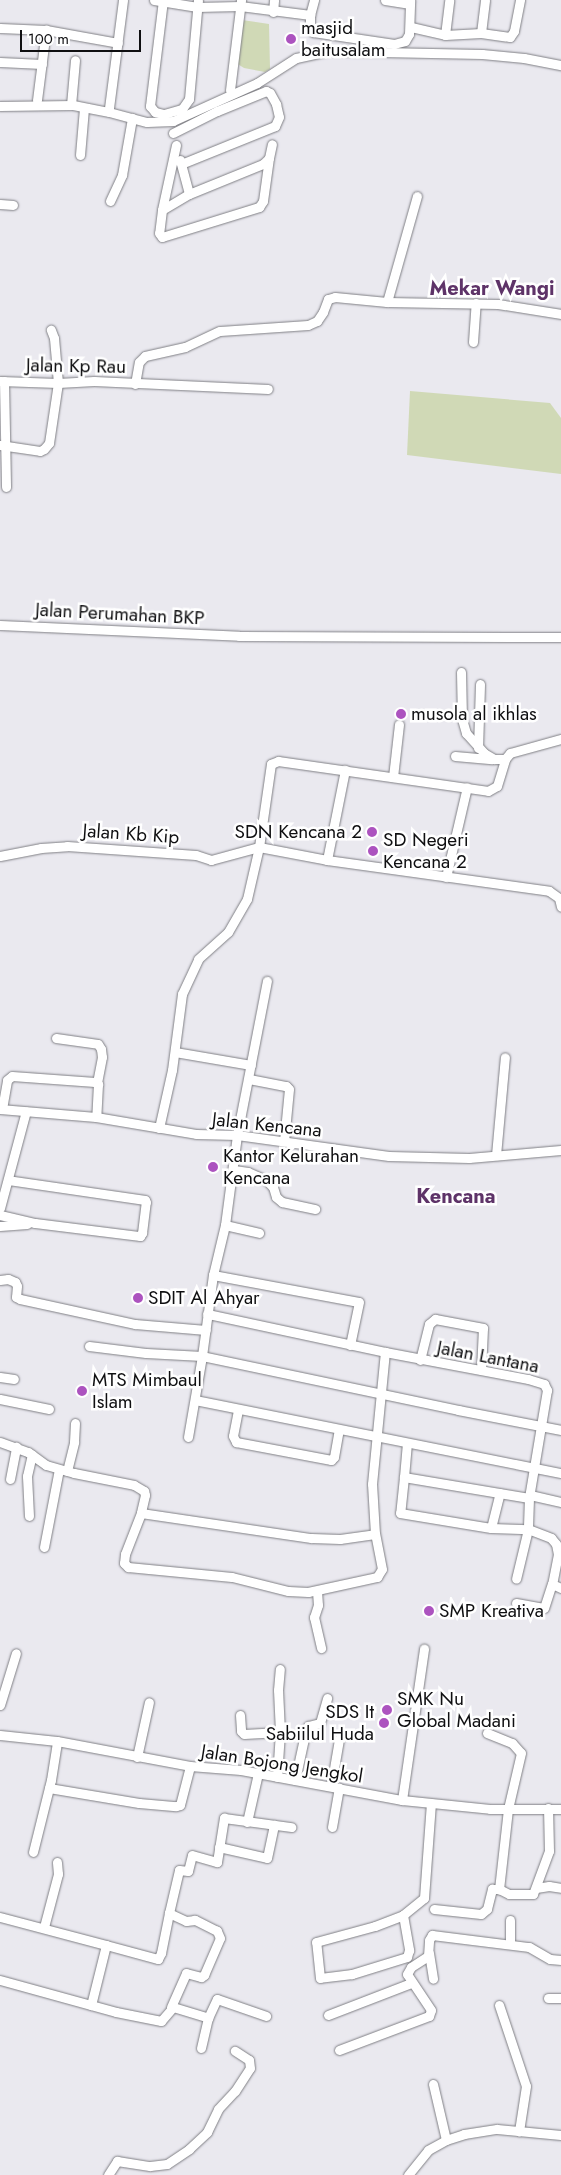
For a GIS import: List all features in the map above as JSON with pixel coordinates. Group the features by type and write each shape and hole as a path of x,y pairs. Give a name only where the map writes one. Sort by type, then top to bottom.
{"street":[{"path":"109,108 123,0"},
{"path":"198,3 188,103 177,111 159,113 152,110 150,106 160,0 198,3 240,3 273,12 310,15"},
{"path":"273,12 274,0"},
{"path":"314,0 310,15 311,31 390,44 404,40 410,34 409,2 385,0"},
{"path":"445,35 449,0"},
{"path":"481,33 485,0"},
{"path":"411,27 445,35 481,33 506,38 513,35 520,0"},
{"path":"230,90 240,3"},
{"path":"0,28 46,30 118,43"},
{"path":"37,100 46,30"},
{"path":"0,106 71,105 153,123 173,121 256,83 285,64 316,52 457,53 524,58 561,65"},
{"path":"71,105 75,60"},
{"path":"0,62 42,64"},
{"path":"173,133 218,111 266,91 270,93 276,104 279,117 275,126 181,164"},
{"path":"80,156 84,108"},
{"path":"110,201 122,175 132,118"},
{"path":"173,121 173,133 190,194"},
{"path":"176,145 162,210 159,232 162,237 259,206 263,201 272,144"},
{"path":"162,210 190,194 263,164 269,158"},
{"path":"388,302 417,196"},
{"path":"0,204 13,205"},
{"name":"Jalan Kp Rau","path":"2,381 58,383 94,381 135,384 139,362 145,356 186,347 220,331 308,325 317,321 328,299 335,297 388,302 476,303 517,306 561,314"},
{"path":"473,342 476,303"},
{"path":"3,446 40,450 44,449 49,443 58,383 54,338 51,330"},
{"path":"2,381 6,487"},
{"path":"135,384 268,389"},
{"name":"Jalan Perumahan BKP","path":"0,625 239,636 561,637"},
{"path":"461,672 462,719 466,732 478,748 494,759"},
{"path":"478,748 480,684"},
{"path":"393,777 398,724"},
{"path":"159,1128 175,1052 181,1003 187,980 198,959 228,932 242,910 250,888 259,847 269,769 273,763 278,761 488,790 494,788 499,782 505,759 510,752 561,739"},
{"path":"455,756 505,759"},
{"path":"327,860 345,770"},
{"path":"446,877 467,787"},
{"name":"Jalan Kb Kip","path":"0,856 41,848 67,846 196,855 211,860 259,847"},
{"path":"259,847 327,860 549,891 559,898 561,907"},
{"path":"188,1437 213,1275 225,1225 238,1135 267,981"},
{"path":"56,1038 98,1044 101,1049 102,1057 97,1082 96,1117"},
{"path":"175,1052 251,1065"},
{"path":"496,1156 505,1057"},
{"path":"1,1109 7,1080 12,1076 97,1082"},
{"path":"249,1078 286,1086 290,1089 284,1141"},
{"name":"Jalan Kencana","path":"1,1109 96,1117 196,1134 238,1135 389,1156 442,1158 496,1156 561,1150"},
{"path":"0,1208 26,1111"},
{"path":"234,1170 248,1172 266,1180 276,1198 282,1202 315,1209"},
{"path":"0,1215 35,1223 140,1236 145,1200 8,1180"},
{"path":"0,1226 35,1223"},
{"path":"225,1225 259,1233"},
{"path":"213,1275 359,1302 350,1345"},
{"path":"0,1280 8,1279 15,1282 18,1286 16,1297 20,1299 136,1324 206,1330"},
{"name":"Jalan Lantana","path":"207,1314 420,1360 481,1370 544,1384 547,1390 530,1496 528,1529 516,1580"},
{"path":"420,1360 429,1324 435,1319 483,1328 481,1370"},
{"path":"89,1346 146,1353 202,1356 561,1430"},
{"path":"0,1442 32,1455 38,1461 63,1470 138,1486 145,1495 141,1513 125,1554 124,1563 128,1567 232,1577 293,1591 317,1591 379,1575 382,1570 375,1534 372,1484 384,1352"},
{"path":"0,1377 14,1379"},
{"path":"0,1399 49,1409"},
{"path":"195,1400 561,1473"},
{"path":"238,1410 233,1436 236,1442 331,1460 334,1457 339,1429"},
{"path":"44,1547 63,1470 74,1442 75,1423"},
{"path":"408,1443 400,1512 491,1528 528,1529 551,1538 556,1544 558,1557 547,1605 544,1608 516,1603"},
{"path":"10,1479 16,1447"},
{"path":"30,1516 27,1476 32,1455"},
{"path":"404,1477 561,1502"},
{"path":"491,1528 500,1493"},
{"path":"141,1513 311,1538 340,1539 375,1534"},
{"path":"552,1584 561,1588"},
{"path":"317,1591 318,1604 314,1617 320,1648"},
{"path":"402,1800 424,1649"},
{"path":"0,1705 16,1653"},
{"path":"276,1777 280,1732 278,1690 280,1669"},
{"path":"296,1780 306,1729 308,1726 320,1724 327,1698"},
{"path":"137,1757 148,1702"},
{"path":"240,1715 241,1731 244,1734 280,1732"},
{"path":"487,1733 512,1743 520,1750 508,1809 499,1889"},
{"name":"Jalan Bojong Jengkol","path":"0,1735 57,1741 190,1766 258,1773 402,1800 508,1809 561,1809"},
{"path":"332,1827 339,1739"},
{"path":"33,1852 49,1788 57,1741"},
{"path":"49,1788 139,1803 176,1806 180,1805 190,1766"},
{"path":"247,1822 258,1773"},
{"path":"403,1914 409,1950 407,1957 352,1974 320,1978 316,1942 337,1938 403,1914 421,1901 426,1892 431,1803"},
{"path":"434,1909 484,1913 488,1908 490,1890 499,1889 509,1894 531,1896 536,1888 549,1851 548,1808"},
{"path":"0,1917 44,1927 158,1959 179,1870 188,1871 192,1855 216,1863 224,1818 291,1827"},
{"path":"219,1847 267,1858 274,1825"},
{"path":"44,1927 58,1874 57,1862"},
{"path":"536,1888 549,1886 561,1888"},
{"path":"0,1980 91,2005 161,2021 171,2007 186,1973 201,1977 204,1975 220,1938 217,1931 195,1920 186,1921 169,1913"},
{"path":"510,1920 510,1944"},
{"path":"433,1979 429,1940 430,1936 435,1935 528,1947 550,1959 561,1960"},
{"path":"91,2005 106,1945"},
{"path":"339,2050 429,2016 431,2010 407,1977 407,1971 426,1958 429,1953"},
{"path":"328,2015 411,1983"},
{"path":"548,1998 561,1998"},
{"path":"201,2048 208,2018 217,1999 266,2016"},
{"path":"499,2005 526,2086 519,2131"},
{"path":"171,2007 208,2018"},
{"path":"110,2171 118,2160 166,2170 207,2132 218,2109 235,2091 250,2068 250,2060 235,2051"},
{"path":"433,2084 446,2140"},
{"path":"408,2175 428,2150 446,2140 486,2129 561,2135"}],"green space":[{"path":"242,20 269,24 270,69 265,72 244,68 236,63"},
{"path":"410,391 550,403 561,418 561,474 407,455"}],"place":[{"name":"masjid baitusalam","path":"291,39"},
{"name":"musola al ikhlas","path":"401,714"},
{"name":"SDN Kencana 2","path":"372,832"},
{"name":"SD Negeri Kencana 2","path":"373,851"},
{"name":"Kantor Kelurahan Kencana","path":"213,1167"},
{"name":"SDIT Al Ahyar","path":"138,1298"},
{"name":"MTS Mimbaul Islam","path":"82,1391"},
{"name":"SMP Kreativa","path":"429,1611"},
{"name":"SMK Nu Global Madani","path":"387,1710"},
{"name":"SDS It Sabiilul Huda","path":"384,1723"}],"district":[{"name":"Mekar Wangi","path":"492,288"},
{"name":"Kencana","path":"456,1196"}]}
